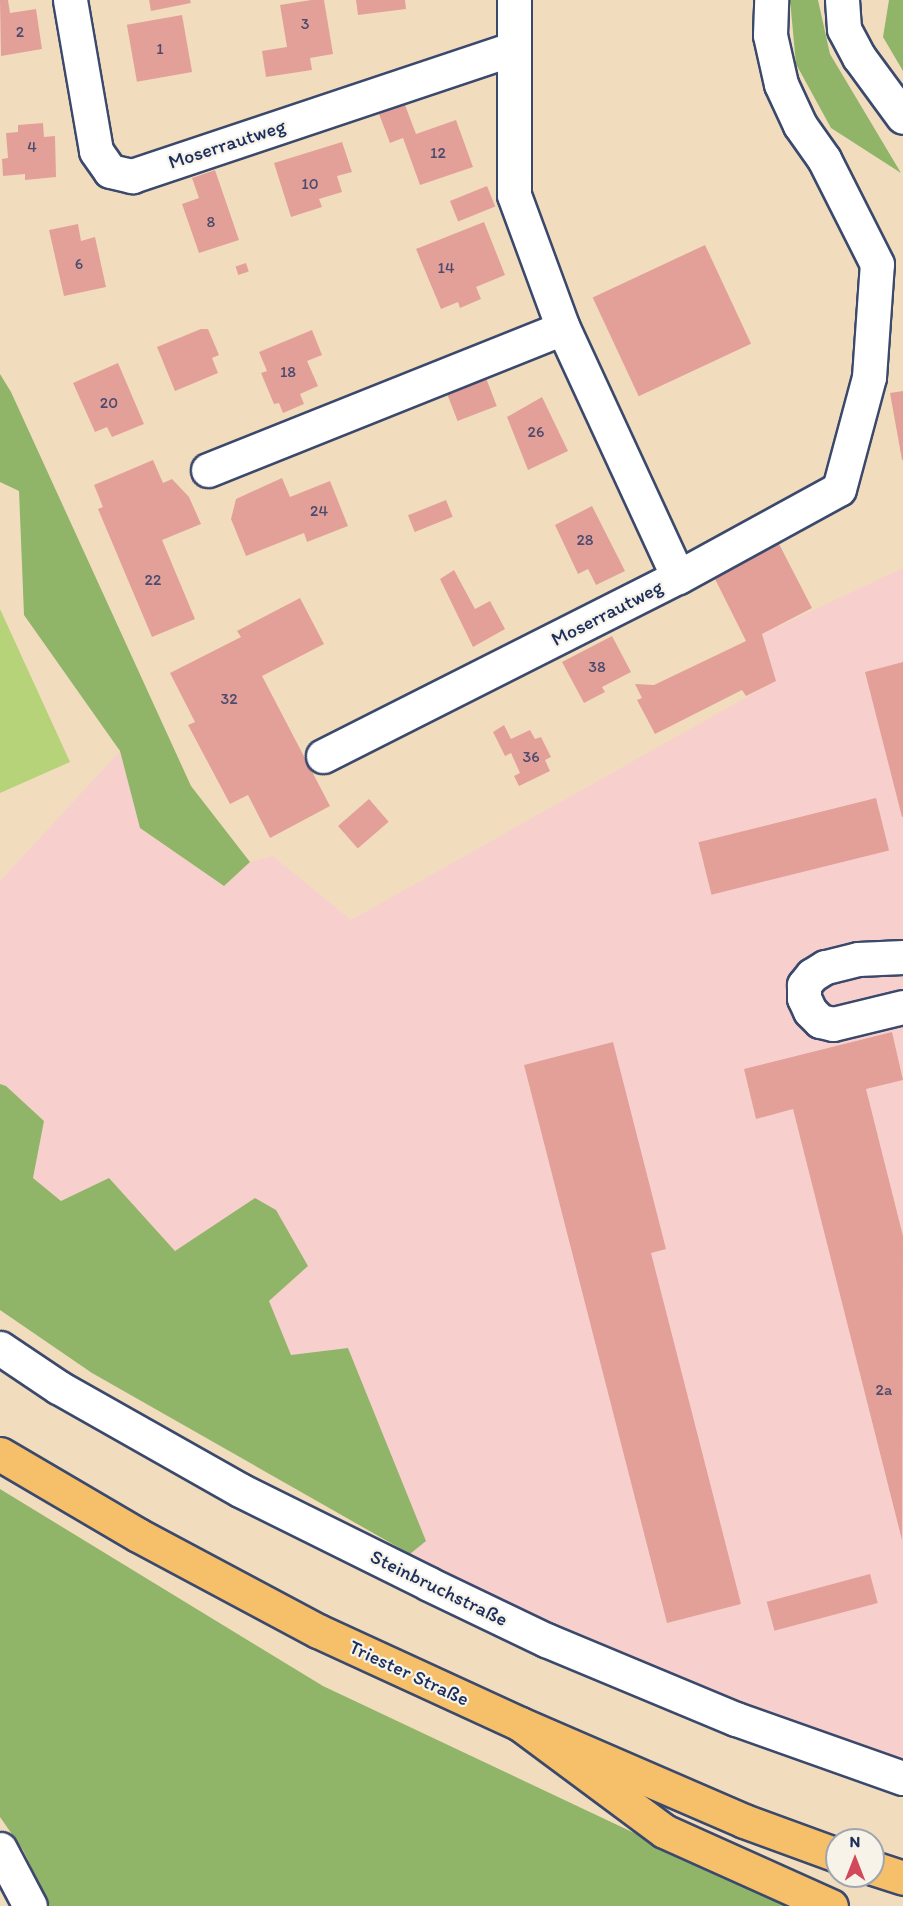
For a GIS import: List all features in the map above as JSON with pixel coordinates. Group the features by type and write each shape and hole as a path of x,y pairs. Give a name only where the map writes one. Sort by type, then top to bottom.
{"main road":[{"name":"Triester Straße","path":"0,1454 138,1535 318,1631 520,1724 744,1821 825,1851"},
{"path":"520,1724 664,1831 831,1906"},
{"path":"885,1872 903,1878"}],"street":[{"name":"Moserrautweg","path":"70,0 96,151 110,171 132,176 512,49"},
{"name":"Moserrautweg","path":"323,756 678,577 563,328 514,195 512,49 514,0"},
{"path":"678,577 839,489 869,377 878,264 824,159 800,125 781,84 770,35 771,0"},
{"path":"842,0 844,29 859,57 903,117"},
{"path":"208,470 563,328"},
{"path":"903,957 858,959 825,967 812,975 804,986 804,998 810,1011 820,1021 833,1024 903,1007"},
{"name":"Steinbruchstraße","path":"0,1348 58,1387 240,1490 546,1640 725,1714 903,1778"},
{"path":"0,1849 30,1906"}],"shaded area":[{"path":"903,568 903,1762 708,1690 516,1608 410,1554 426,1540 291,1355 269,1301 308,1266 255,1198 175,1251 109,1178 62,1201 33,1178 44,1121 6,1086 0,1084 0,881 120,751 141,829 224,886 250,862 273,856 351,920 775,681 762,634"}],"green space":[{"path":"790,0 818,0 830,54 901,173 831,128 796,64"},
{"path":"889,0 903,0 903,71 883,37"},
{"path":"0,374 11,392 191,786 250,862 224,886 140,828 120,751 24,615 19,491 0,482"},
{"path":"0,609 70,762 0,793"},
{"path":"0,1084 6,1086 44,1121 33,1178 61,1201 109,1178 175,1251 255,1198 276,1210 308,1266 269,1301 291,1355 348,1348 426,1541 410,1554 92,1373 0,1310"},
{"path":"0,1489 323,1686 789,1906 50,1906 23,1850 0,1817"}],"building":[{"path":"0,0 8,0 10,13 36,9 42,49 1,56"},
{"path":"149,0 190,0 191,3 151,11"},
{"path":"324,0 333,54 310,58 312,70 266,77 262,51 287,47 280,5"},
{"path":"356,0 405,0 406,9 358,15"},
{"path":"182,15 192,72 137,82 127,25"},
{"path":"405,105 416,134 456,120 473,167 420,185 403,138 390,143 379,114"},
{"path":"43,123 44,137 55,136 56,177 25,180 25,174 3,176 2,159 8,158 6,133 18,132 18,125"},
{"path":"342,142 352,172 337,176 342,192 319,199 322,207 291,217 274,163"},
{"path":"215,170 239,240 199,253 182,204 199,198 192,178"},
{"path":"487,186 495,206 458,221 450,201"},
{"path":"484,222 505,275 476,287 481,299 460,308 458,302 441,309 416,249"},
{"path":"78,224 81,241 95,237 106,287 64,296 49,230"},
{"path":"705,245 751,344 639,396 593,297"},
{"path":"246,263 249,272 238,275 236,266"},
{"path":"201,329 208,329 219,355 212,358 218,373 175,391 157,347"},
{"path":"312,330 322,355 307,361 318,386 300,394 304,404 283,413 279,403 274,404 261,373 267,371 259,352"},
{"path":"118,363 144,424 112,437 107,427 95,432 73,383"},
{"path":"486,378 497,406 458,421 447,393"},
{"path":"903,391 903,460 902,460 890,393"},
{"path":"542,397 568,451 528,470 507,417"},
{"path":"153,460 163,483 172,479 189,497 201,524 162,540 195,619 152,637 98,509 103,507 94,485"},
{"path":"282,478 290,497 330,481 348,526 307,542 304,533 246,556 231,519 236,499"},
{"path":"446,500 453,517 415,532 408,515"},
{"path":"592,506 625,571 596,585 588,569 578,574 555,525"},
{"path":"778,542 812,608 762,634 776,681 746,696 742,690 655,734 637,700 642,698 635,684 654,685 746,641 713,575"},
{"path":"454,570 475,609 490,601 505,629 473,647 440,579"},
{"path":"300,598 324,644 262,676 330,806 270,838 248,795 230,804 188,725 195,722 170,673 241,637 237,631"},
{"path":"612,636 631,672 602,687 605,692 584,703 562,662"},
{"path":"903,662 903,817 902,817 865,672"},
{"path":"504,725 511,739 530,730 535,739 541,737 551,757 545,760 550,771 519,786 514,776 520,773 511,753 505,756 493,732"},
{"path":"876,798 889,850 711,895 698,842"},
{"path":"369,799 389,822 358,849 338,826"},
{"path":"892,1032 903,1080 866,1089 903,1236 902,1540 793,1109 756,1119 744,1069"},
{"path":"613,1042 666,1249 651,1253 741,1604 667,1623 524,1065"},
{"path":"870,1574 878,1603 774,1631 767,1602"}]}
